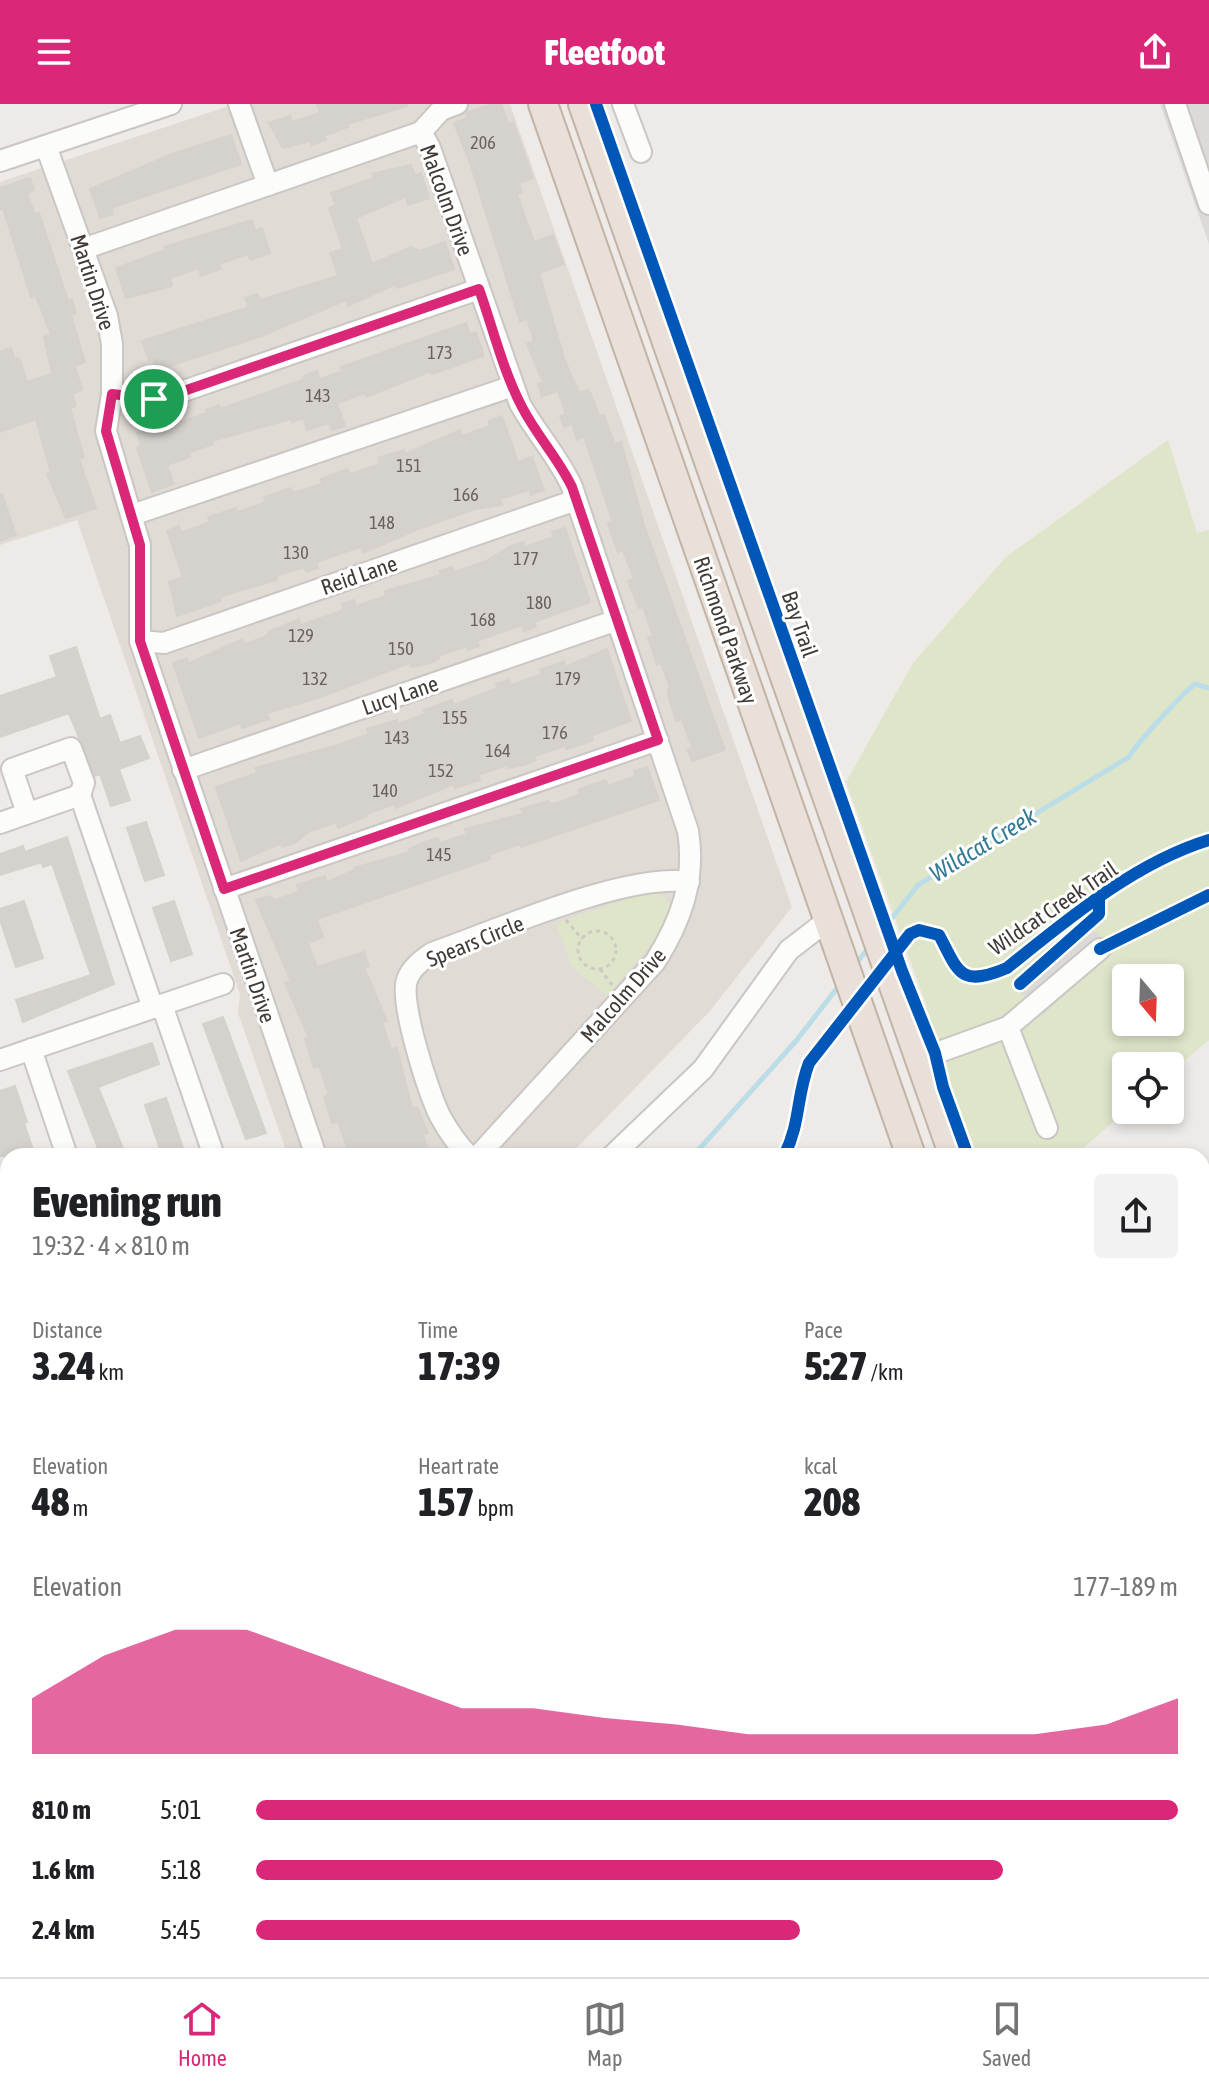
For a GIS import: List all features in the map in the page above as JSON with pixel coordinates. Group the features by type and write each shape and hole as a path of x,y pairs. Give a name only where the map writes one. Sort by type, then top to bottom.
{"highway":[{"name":"Richmond Parkway","path":"543,104 908,1148"},
{"name":"Richmond Parkway","path":"583,104 951,1148"}],"street":[{"path":"0,161 171,104"},
{"path":"239,104 268,185"},
{"name":"Malcolm Drive","path":"83,249 421,132 441,110 457,104"},
{"path":"623,104 641,152"},
{"path":"1175,104 1209,204"},
{"name":"Malcolm Drive","path":"421,132 430,148 513,386 533,428 558,457 576,500 688,831 692,855 686,901 675,931 655,962 485,1148"},
{"name":"Martin Drive","path":"46,146 83,249 112,344 112,394 106,431 140,545 140,641 313,1148"},
{"path":"112,394 154,399 175,394 479,289"},
{"path":"132,515 513,386"},
{"name":"Reid Lane","path":"140,641 164,643 576,500"},
{"name":"Lucy Lane","path":"183,770 617,620"},
{"path":"224,889 658,740"},
{"path":"27,813 12,769 71,748 84,783 80,795 211,1148"},
{"path":"0,823 80,795"},
{"name":"Spears Circle","path":"463,1148 440,1115 410,1024 404,999 407,979 418,963 432,953 640,883 667,878 689,882"},
{"path":"620,1148 703,1069 789,950 829,924"},
{"path":"920,1059 1008,1027 1100,949"},
{"path":"0,1060 223,984"},
{"path":"1008,1027 1047,1128"},
{"path":"31,1049 64,1148"}],"path":[{"path":"560,909 571,929 582,939"},
{"path":"593,931 606,933 615,943 612,962 600,969 587,966 578,951 582,939 593,931"}],"shaded area":[{"path":"235,104 510,104 792,907 709,1012 577,1148 285,1148 238,1013 240,994 77,520 0,545 0,182"},
{"path":"1160,104 1209,104 1209,244"},
{"path":"1083,920 1114,950 1044,1014 1013,985"}],"green space":[{"path":"1168,440 1197,533 1209,530 1209,1040 1184,1061 1184,1052 1112,1052 1112,1123 1083,1148 950,1148 903,1016 927,1007 846,782 913,663 1006,557"},
{"path":"659,892 671,905 659,935 607,996 572,967 556,923 633,897"}],"building":[{"path":"317,104 407,106 347,124 348,127 324,136 326,140 312,145 310,141 283,148 269,123 290,116 292,122 320,113"},
{"path":"501,104 508,124 513,122 533,178 519,183 522,192 517,194 534,242 553,235 564,264 539,273 565,361 579,393 589,390 600,417 604,415 615,445 621,442 644,525 725,750 692,761 687,749 692,748 682,719 676,721 668,694 669,685 648,638 653,636 643,607 639,608 628,581 634,579 623,550 618,552 612,536 608,523 613,522 584,437 577,440 572,424 564,427 560,416 566,414 558,391 542,396 538,384 543,382 527,344 534,341 527,319 520,322 471,166 454,123 467,118 466,113"},
{"path":"231,135 241,164 111,208 113,214 100,218 90,189 172,154"},
{"path":"411,165 415,176 421,173 429,198 408,205 405,197 356,218 372,264 411,247 420,251 445,242 454,269 397,288 396,284 348,306 346,300 259,337 157,370 153,359 149,360 142,341 249,307 245,298 257,294 260,300 338,276 330,253 343,249 329,208 336,205 331,193 374,178 372,174"},
{"path":"30,178 34,190 27,193 35,215 39,213 68,301 72,300 76,313 71,315 85,362 75,366 82,390 72,394 76,406 70,408 84,457 79,459 96,508 66,518 47,474 51,473 36,419 0,432 0,352 11,348 15,359 19,358 27,382 52,374 44,337 51,335 35,295 31,297 3,208 0,209 0,188"},
{"path":"252,220 255,231 262,228 270,253 250,260 248,254 219,264 221,269 201,276 199,268 170,278 172,286 126,298 116,268 165,250 164,247"},
{"path":"466,323 470,334 476,332 484,356 432,374 431,371 366,397 365,393 337,403 345,426 332,430 329,423 307,430 303,418 292,422 291,419 212,441 213,444 188,453 190,457 167,465 174,484 152,492 137,448 141,446 137,433 152,427 154,432 207,413 206,410 219,405 220,409 305,379 304,376 317,371 320,379 343,371 341,367"},
{"path":"502,416 518,462 532,457 544,490 531,495 529,490 500,499 502,505 475,509 363,553 361,547 348,551 316,562 318,568 306,572 304,567 276,576 277,580 220,597 221,601 177,616 169,582 183,577 167,531 179,526 181,532 186,531 210,522 208,517 236,508 238,512 266,502 264,497 291,488 293,493 322,484 321,479 347,469 350,474 380,464 378,458 404,450 405,454 460,430 462,436 490,426 489,421"},
{"path":"0,495 16,535 0,541"},
{"path":"565,528 590,602 534,622 536,627 524,631 522,625 477,641 479,646 468,650 467,646 438,656 439,659 427,664 411,667 409,663 321,697 267,713 269,719 242,728 240,723 199,738 173,663 187,658 188,663 192,662 242,639 244,644 265,637 270,631 299,619 301,625 344,610 342,604 354,600 356,606 386,596 385,591 441,575 439,571 452,567 454,572 486,561 511,546 524,542 525,547 554,537 552,532"},
{"path":"76,647 100,719 110,715 120,743 140,736 149,758 119,769 130,800 111,806 100,774 95,776 69,713 0,737 0,696 57,677 50,656"},
{"path":"607,649 631,721 592,735 593,740 580,745 566,749 565,746 534,756 536,760 524,765 508,768 507,765 478,775 480,780 455,788 454,784 396,808 395,804 366,814 338,828 337,823 331,824 308,832 295,843 282,847 281,843 241,861 216,787 257,773 255,768 341,744 369,734 367,729 397,720 398,724 425,714 424,710 452,700 454,705 498,688 496,684 509,680 511,685 542,674 540,670 564,661 565,667"},
{"path":"647,767 659,800 521,847 520,844 489,855 490,859 317,919 323,937 308,943 317,967 364,952 369,966 364,967 387,1021 382,1022 391,1049 397,1048 412,1108 417,1107 428,1133 423,1135 427,1148 347,1148 338,1121 332,1123 324,1097 329,1095 319,1066 314,1068 305,1039 309,1038 285,983 291,981 256,900 269,896 275,900 299,892 297,885 325,876 327,882 354,868 410,852 409,849 425,842 438,838 440,843 467,834 465,829 523,814 521,809 549,801 550,804 558,803 580,794 578,790 590,785 606,780 608,786 636,776 634,771"},
{"path":"146,822 164,875 145,881 127,828"},
{"path":"67,837 114,984 23,1022 16,1000 91,975 52,864 43,867 42,862 0,875 0,854 23,846 25,852"},
{"path":"24,901 43,958 16,967 0,920 0,909"},
{"path":"174,901 192,954 171,961 153,908"},
{"path":"223,1017 266,1133 246,1139 203,1024"},
{"path":"152,1043 159,1064 98,1087 123,1148 98,1148 68,1071"},
{"path":"15,1086 32,1148 0,1148 0,1091"},
{"path":"166,1098 183,1148 160,1148 145,1105"}],"waterway":[{"name":"Wildcat Creek","path":"884,928 918,885 1129,757 1160,719 1195,684 1209,688"},
{"name":"Wildcat Creek","path":"854,966 870,946"},
{"name":"Wildcat Creek","path":"700,1148 796,1041 841,983"}],"cycle path":[{"name":"Bay Trail","path":"596,104 902,971 935,1053 943,1087 965,1148"},
{"name":"Wildcat Creek Trail","path":"787,1148 809,1063 910,934 919,930 939,935 962,973 970,976 991,974 1007,968 1078,912 1128,878 1181,850 1209,840"},
{"path":"1100,949 1209,895"},
{"name":"Wildcat Creek Trail","path":"1020,984 1099,914 1099,898"}],"route":[{"path":"479,289 520,404 533,428 558,457 572,487 658,740 224,889 140,641 140,545 106,431 112,394 154,399 479,289"}]}
